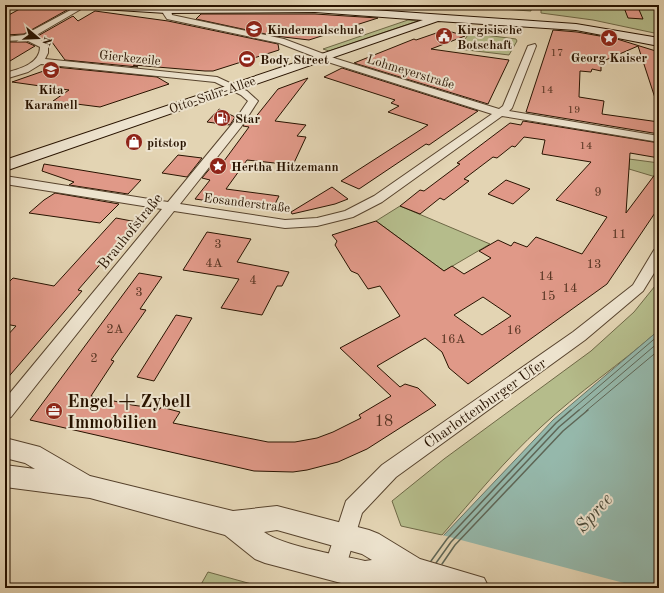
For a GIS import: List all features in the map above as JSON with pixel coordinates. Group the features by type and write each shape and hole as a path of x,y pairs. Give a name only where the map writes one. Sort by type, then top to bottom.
{"main road":[{"path":"86,5 167,8 444,12 586,24 659,38"},
{"path":"140,5 167,8 229,5"},
{"path":"338,5 420,11"},
{"path":"383,25 420,11"},
{"path":"444,12 586,28 659,42"},
{"name":"Otto-Suhr-Allee","path":"5,166 232,81 323,50 444,12"},
{"name":"Otto-Suhr-Allee","path":"287,56 307,50 323,50"},
{"name":"Otto-Suhr-Allee","path":"5,151 218,80 232,81"}],"street":[{"path":"27,37 86,5"},
{"path":"167,8 167,15 170,17 281,41 307,50"},
{"path":"5,38 27,37 39,40 44,46 44,56 39,61 30,67 5,76"},
{"name":"Eosanderstraße","path":"5,180 285,224 317,222 350,214 378,199 508,108 532,46"},
{"name":"Lohmeyerstraße","path":"323,50 500,113 659,138"},
{"name":"Gierkezeile","path":"39,61 218,80"},
{"name":"Brauhofstraße","path":"5,412 237,125 250,106 252,99 232,81"},
{"name":"Charlottenburger Ufer","path":"335,568 353,508 389,471 579,336 638,288 659,253"},
{"path":"5,448 31,454 90,487"},
{"path":"5,476 90,487 233,524 277,518 369,543 414,571 474,588"},
{"path":"233,524 265,550 365,575 414,571"}],"green space":[{"path":"465,5 531,5 531,11 471,7"},
{"path":"541,5 659,5 659,34 593,20 541,13"},
{"path":"408,20 418,21 329,51 323,49"},
{"path":"469,33 516,39 517,41 509,55 459,49"},
{"path":"629,159 659,163 659,178 629,169"},
{"path":"400,206 490,244 444,271 376,221"},
{"path":"659,281 659,330 541,427 502,466 442,535 401,526 392,501 444,459 591,351 634,312"},
{"path":"208,572 266,588 199,588"}],"water":[{"name":"Spree","path":"659,330 659,588 407,588 443,536 553,420"}],"pier":[{"path":"442,535 643,588 405,588"}],"building":[{"path":"27,5 66,8 67,10 24,34 5,35 5,17"},
{"path":"623,5 637,5 643,19 628,18"},
{"path":"95,11 168,21 278,44 279,50 213,71 205,71 133,65 138,67 65,60 49,38 45,41 36,37 73,16 78,21"},
{"path":"201,14 315,14 378,18 309,40 275,36 196,19"},
{"path":"445,30 465,36 431,49 509,60 488,104 354,63 414,39 416,40"},
{"path":"553,30 577,32 617,39 659,52 659,101 656,101 638,46 601,62 601,71 592,69 591,72 580,71 579,97 604,101 602,114 659,122 659,134 526,112"},
{"path":"5,42 26,42 35,46 5,64"},
{"path":"55,67 157,77 169,84 100,107 53,101 69,90 12,82"},
{"path":"342,68 478,111 429,145 426,144 359,189 341,181 428,125 388,112 399,106 391,103 395,100 324,77"},
{"path":"308,78 275,121 306,125 297,136 306,137 293,165 247,160 226,189 279,196 272,210 195,199 210,180 202,178 217,160 224,161 249,127 243,126 246,122 250,124 278,89"},
{"path":"219,109 235,117 230,125 207,122"},
{"path":"523,121 659,143 659,158 630,153 626,213 659,169 659,207 607,284 468,384 449,368 442,352 425,338 377,366 400,387 405,384 418,388 436,405 367,449 338,462 307,470 293,472 254,471 30,420 139,273 162,277 140,309 146,310 111,360 114,361 91,396 132,405 160,409 161,407 180,412 173,423 268,442 295,442 317,438 361,418 359,415 391,396 340,348 400,316 380,286 368,289 358,274 351,271 335,245 337,241 332,235 376,221 444,271 452,266 464,274 491,258 479,251 498,240 511,246 514,242 527,247 536,237 582,254 607,217 556,200 591,162 542,154 545,140 524,137 515,147 512,146 497,158 493,157 464,179 469,181 444,200 440,198 420,214 400,206 420,190 424,191 460,164 457,163 510,123 521,125","holes":["483,297 511,316 482,335 454,315"]},
{"path":"178,155 202,158 187,177 162,173"},
{"path":"44,164 141,180 128,194 69,185 74,182 42,171"},
{"path":"506,180 530,189 513,204 488,194"},
{"path":"332,187 348,199 335,204 292,214 291,212"},
{"path":"55,193 119,204 100,223 29,213"},
{"path":"116,218 137,222 78,290 82,291 5,381 5,338 16,326 5,324 5,286 13,278 54,286"},
{"path":"207,232 251,239 237,262 289,272 282,286 277,286 262,315 221,308 239,279 183,270"},
{"path":"176,315 192,318 154,381 137,377"}],"place":[{"name":"Kindermalschule","path":"254,29"},
{"name":"Kirgisische Botschaft","path":"444,36"},
{"name":"Georg Kaiser","path":"609,38"},
{"name":"Body Street","path":"247,59"},
{"name":"Kita Karamell","path":"51,70"},
{"name":"Star","path":"222,118"},
{"name":"pitstop","path":"134,142"},
{"name":"Hertha Hitzemann","path":"218,166"},
{"name":"Engel + Zybell Immobilien","path":"54,411"}]}
